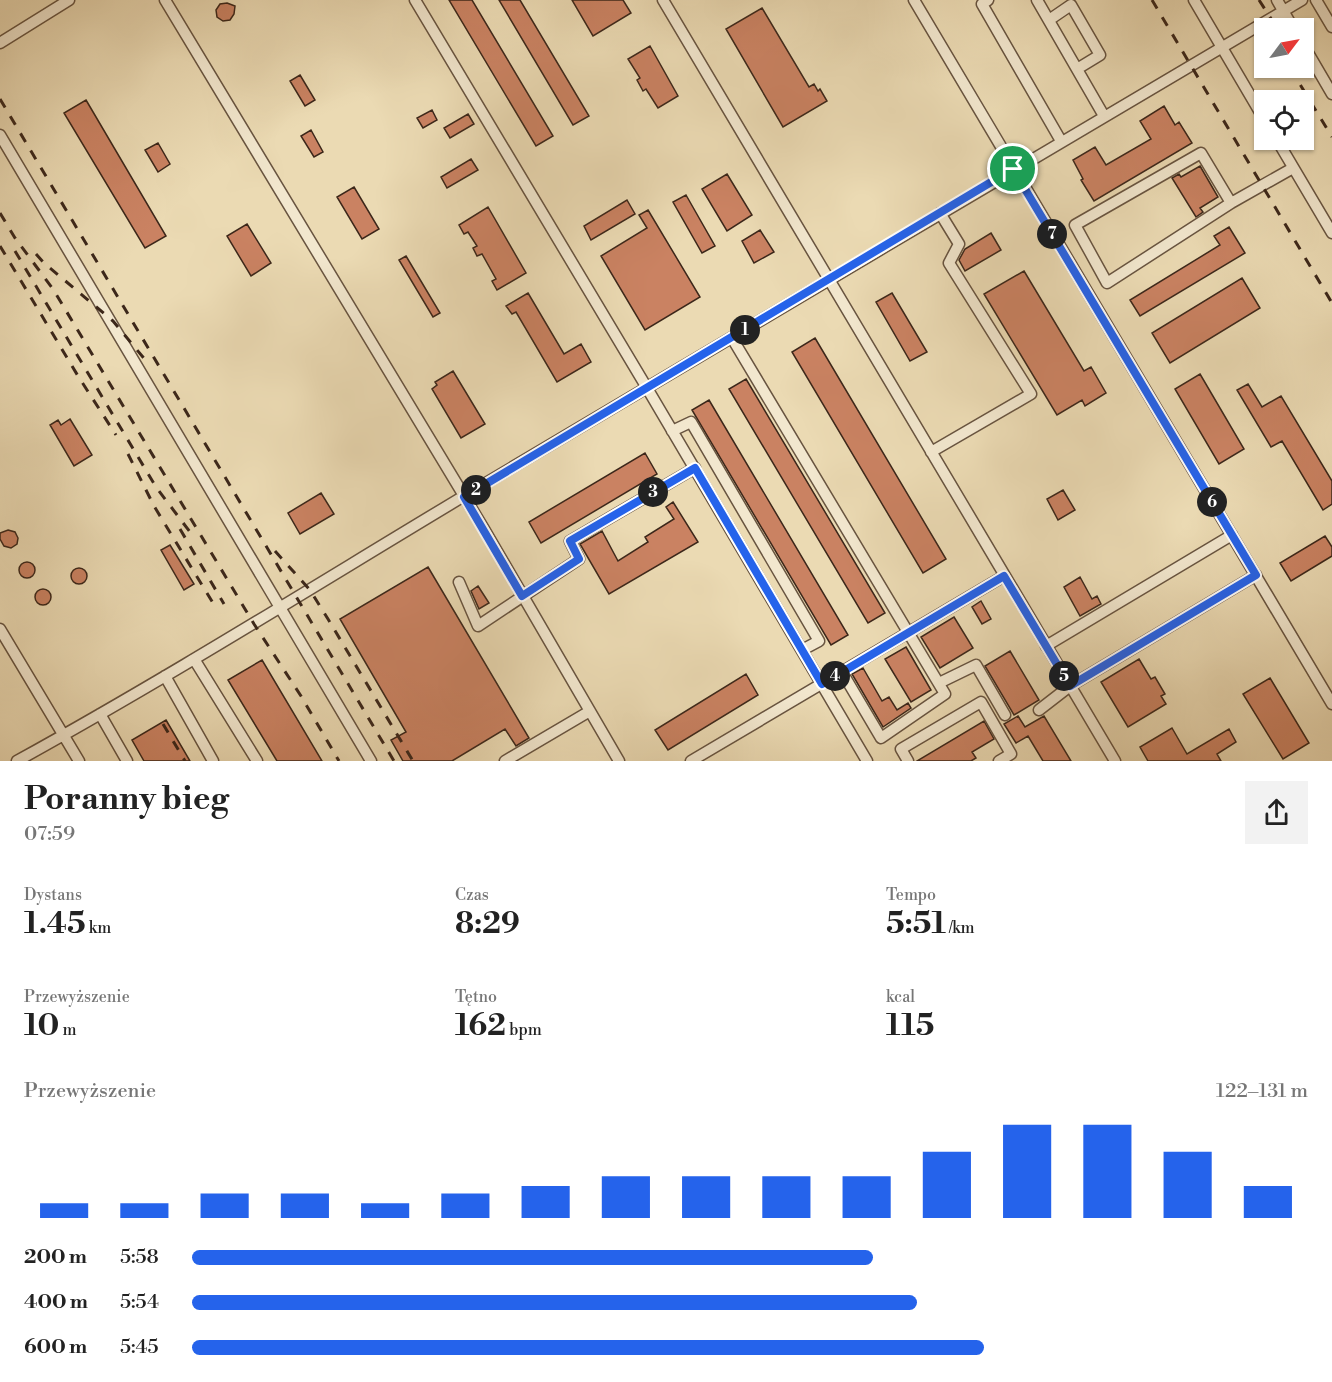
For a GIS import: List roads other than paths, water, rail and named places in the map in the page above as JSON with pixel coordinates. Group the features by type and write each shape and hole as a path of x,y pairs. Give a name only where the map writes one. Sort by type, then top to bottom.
{"lane":[{"path":"0,43 69,0"},
{"path":"165,0 464,497 619,761"},
{"path":"415,0 867,761"},
{"path":"663,0 1115,761"},
{"path":"914,0 1332,704"},
{"path":"988,0 982,4 1061,141"},
{"path":"1037,0 1104,116"},
{"path":"1194,0 1254,102"},
{"path":"1277,0 1287,18"},
{"path":"17,761 281,608 1013,169 1302,0"},
{"path":"1316,0 1332,27"},
{"path":"1049,20 1071,5 1100,55 1077,69"},
{"path":"1314,63 1332,94"},
{"path":"0,135 371,761"},
{"path":"1283,150 1332,233"},
{"path":"1231,203 1201,153 1075,225 1107,283 1231,203 1293,168"},
{"path":"931,452 1031,394 949,263 959,244 940,213"},
{"path":"732,338 945,694 881,738 842,672"},
{"path":"672,430 691,422 703,442 819,641 802,650"},
{"path":"459,582 478,626 579,559 570,541 695,468"},
{"path":"1046,646 1232,535"},
{"path":"1039,710 1070,686 1256,575"},
{"path":"691,761 1004,576"},
{"path":"0,629 79,761"},
{"path":"194,659 257,761"},
{"path":"939,683 976,665 1005,715"},
{"path":"165,676 213,761"},
{"path":"908,761 901,748 981,702 1011,754 999,761"},
{"path":"506,761 590,711"},
{"path":"100,714 128,761"}],"railway":[{"path":"1152,0 1332,303"},
{"path":"1259,0 1271,18"},
{"path":"1296,78 1332,137"},
{"path":"0,99 394,761"},
{"path":"0,213 15,238 53,289 339,761"},
{"path":"0,246 116,435"},
{"path":"15,251 156,487 193,536"},
{"path":"36,254 113,321 147,362"},
{"path":"128,454 154,506 216,608"},
{"path":"180,529 224,604"},
{"path":"275,551 310,590 413,761"},
{"path":"163,724 185,761"}]}
